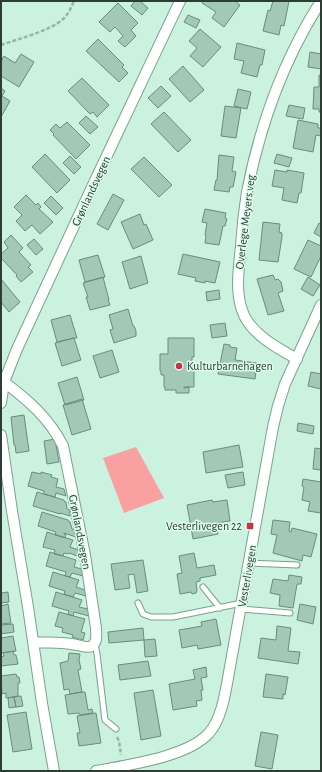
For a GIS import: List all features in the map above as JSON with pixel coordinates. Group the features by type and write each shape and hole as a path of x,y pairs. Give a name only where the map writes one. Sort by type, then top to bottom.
{"street":[{"name":"Grønlandsvegen","path":"1,403 5,365 17,349 180,1"},
{"name":"Overlege Meyers veg","path":"297,359 269,342 251,326 246,319 239,298 240,258 247,194 252,166 269,110 289,59 310,18 321,1"},
{"name":"Vesterlivegen","path":"96,771 164,757 202,739 209,733 216,721 223,704 278,406 285,384 321,305"},
{"name":"Grønlandsvegen","path":"4,382 35,408 59,437 63,446 85,555 93,608 96,637 94,645 92,646"},
{"path":"1,435 54,771"},
{"path":"33,642 60,642 80,646 92,646"}],"lane":[{"path":"249,563 297,565"},
{"path":"203,587 220,608"},
{"path":"138,603 143,614 151,617 173,617 220,608 241,606 290,613"},
{"path":"92,646 96,649 97,654 106,720 116,729"}],"path":[{"path":"1,45 55,25 65,16 74,1"},
{"path":"116,729 122,766"}],"shaded area":[{"path":"136,447 164,498 124,513 103,458"}],"building":[{"path":"135,1 140,1 148,8 142,15 131,6"},
{"path":"203,1 235,1 240,5 224,27 212,18 216,12 202,3"},
{"path":"273,1 289,1 284,26 281,25 279,35 263,31 268,10 270,11"},
{"path":"118,3 138,23 131,30 136,36 125,47 118,41 123,36 115,27 110,32 99,22"},
{"path":"188,15 200,20 196,28 184,22"},
{"path":"200,29 221,47 203,67 190,56 197,48 189,41"},
{"path":"98,39 124,65 122,67 128,73 119,82 86,51"},
{"path":"237,43 265,50 262,65 260,65 257,77 241,73 244,61 234,59"},
{"path":"310,52 321,54 321,69 308,67"},
{"path":"21,54 34,62 19,87 1,76 1,61 4,56 15,63"},
{"path":"183,66 204,90 190,102 169,79"},
{"path":"319,75 321,75 321,112 319,112 319,109 313,109 314,87 319,87"},
{"path":"82,78 109,105 97,117 93,112 90,114 68,91"},
{"path":"161,86 171,96 158,108 148,98"},
{"path":"1,88 5,91 2,96 10,101 1,117"},
{"path":"238,89 251,92 247,109 234,106"},
{"path":"289,105 305,108 303,119 286,116"},
{"path":"225,106 241,108 236,138 221,136"},
{"path":"164,112 191,140 178,152 151,124"},
{"path":"86,116 98,127 90,134 79,123"},
{"path":"298,120 318,124 318,128 321,128 321,136 316,135 313,152 293,148"},
{"path":"67,122 90,145 76,159 50,130 56,124 60,128"},
{"path":"45,154 70,180 57,193 32,167"},
{"path":"277,154 292,158 289,167 274,163"},
{"path":"219,155 234,157 232,171 236,172 233,187 230,187 229,192 214,190 217,180"},
{"path":"70,156 81,167 74,174 63,163"},
{"path":"144,157 172,185 159,197 131,169"},
{"path":"275,170 287,172 287,170 304,173 301,193 299,193 297,203 282,200 284,188 272,186"},
{"path":"113,194 124,200 108,230 97,224"},
{"path":"26,195 36,205 38,203 41,207 39,209 53,222 40,234 32,225 25,231 16,221 22,215 14,207"},
{"path":"51,196 63,208 56,215 44,203"},
{"path":"205,209 226,213 225,218 227,219 225,226 223,226 219,245 205,243 207,223 202,222"},
{"path":"140,214 144,225 146,224 153,240 133,249 121,222"},
{"path":"263,222 280,224 279,232 282,233 282,237 278,262 259,260"},
{"path":"319,223 321,224 321,237 314,233"},
{"path":"11,235 23,248 19,252 31,265 28,267 33,272 21,282 16,276 17,275 1,258 1,254 8,248 4,242"},
{"path":"34,239 43,249 36,255 27,245"},
{"path":"308,240 321,246 321,256 311,277 294,269"},
{"path":"183,254 220,262 215,283 195,281 196,278 178,274"},
{"path":"98,255 105,277 85,282 79,260"},
{"path":"141,256 148,283 130,289 122,262"},
{"path":"273,275 275,280 278,279 281,282 283,291 278,293 284,311 268,315 257,279"},
{"path":"103,277 110,305 90,310 86,297 88,297 83,283"},
{"path":"308,277 320,285 313,296 301,289"},
{"path":"1,279 20,302 9,312 1,302"},
{"path":"219,290 220,299 207,301 206,292"},
{"path":"128,309 136,331 136,336 114,343 110,330 113,329 109,315"},
{"path":"70,315 77,338 57,342 51,320"},
{"path":"225,323 227,336 212,338 210,325"},
{"path":"74,338 81,360 62,366 55,343"},
{"path":"168,338 194,338 194,357 192,357 192,368 194,368 194,387 189,387 189,393 176,393 176,390 165,390 164,375 161,375 160,371 160,354 168,354"},
{"path":"224,344 237,348 235,360 257,363 255,379 218,374"},
{"path":"112,350 119,372 100,378 93,356"},
{"path":"311,372 321,374 321,389 308,386"},
{"path":"77,377 84,400 65,405 58,383"},
{"path":"82,399 91,429 72,435 63,405"},
{"path":"24,415 29,451 16,453 11,417"},
{"path":"298,423 314,426 313,434 297,431"},
{"path":"55,439 59,462 47,464 44,441"},
{"path":"239,445 243,467 206,473 203,452"},
{"path":"315,448 321,449 321,470 313,469"},
{"path":"32,472 41,474 41,472 52,475 51,477 58,479 56,487 64,489 66,496 56,493 55,497 44,494 44,491 28,486"},
{"path":"243,472 245,485 228,488 225,475"},
{"path":"303,479 321,482 321,513 308,511 310,502 302,500 304,487 302,486"},
{"path":"37,492 64,500 66,502 67,509 70,509 70,516 33,506"},
{"path":"212,500 213,502 227,500 230,521 216,523 218,534 193,539 187,505"},
{"path":"42,512 68,520 72,529 75,530 76,537 64,533 66,535 65,538 55,535 56,532 38,526"},
{"path":"273,520 290,522 289,531 291,532 292,528 317,534 311,557 303,555 302,561 273,553 277,535 271,534"},
{"path":"47,532 73,540 70,547 79,550 80,557 69,553 64,553 63,556 54,554 55,550 43,547"},
{"path":"50,552 76,560 74,567 82,569 83,576 72,573 70,577 65,576 66,572 46,566"},
{"path":"194,553 197,568 214,565 216,575 200,578 200,581 196,582 196,593 192,594 191,592 180,594 177,574 182,573 179,556"},
{"path":"143,560 148,591 137,593 134,574 128,575 130,588 115,590 111,564"},
{"path":"53,572 79,580 76,587 85,590 86,596 75,593 73,597 64,594 65,591 49,586"},
{"path":"289,575 302,577 301,584 297,584 293,608 279,606 280,595 270,593 273,579 288,581"},
{"path":"8,592 9,602 1,603 1,593"},
{"path":"56,592 82,600 79,607 88,609 89,616 74,612 73,616 68,614 69,611 52,606"},
{"path":"8,604 11,623 1,624 1,606"},
{"path":"300,604 316,607 313,624 297,620"},
{"path":"59,612 85,619 81,632 85,633 83,640 62,632 63,628 55,626"},
{"path":"216,619 221,645 198,649 197,645 182,648 179,630 202,626 201,622"},
{"path":"13,624 14,632 1,634 1,625"},
{"path":"277,626 291,628 288,651 300,652 298,664 258,658 261,638 276,640"},
{"path":"143,628 144,640 109,643 108,632"},
{"path":"13,636 16,651 1,653 1,638"},
{"path":"155,639 157,656 145,657 144,640"},
{"path":"13,651 14,655 16,655 18,664 1,666 1,657 4,656 3,653"},
{"path":"69,653 80,654 79,660 81,669 78,670 82,692 70,694 69,689 64,690 60,663 68,661"},
{"path":"148,661 151,676 120,680 118,665"},
{"path":"206,667 207,677 201,678 203,690 201,690 202,700 196,701 197,706 173,710 169,684 195,679 193,670"},
{"path":"16,674 17,677 19,677 20,683 18,683 18,696 6,698 6,693 2,694 1,676"},
{"path":"266,674 288,677 283,699 263,697"},
{"path":"153,690 161,736 141,740 134,693"},
{"path":"85,692 88,710 92,709 93,713 80,715 79,713 68,714 65,695"},
{"path":"21,696 23,706 16,707 14,697"},
{"path":"14,697 16,707 9,708 8,698"},
{"path":"26,712 32,749 13,752 7,715"},
{"path":"96,713 101,743 79,746 77,733 80,733 77,716"},
{"path":"261,732 278,735 272,769 255,766"}],"place":[{"name":"Kulturbarnehagen","path":"179,366"},
{"name":"Vesterlivegen 22","path":"250,526"}]}
